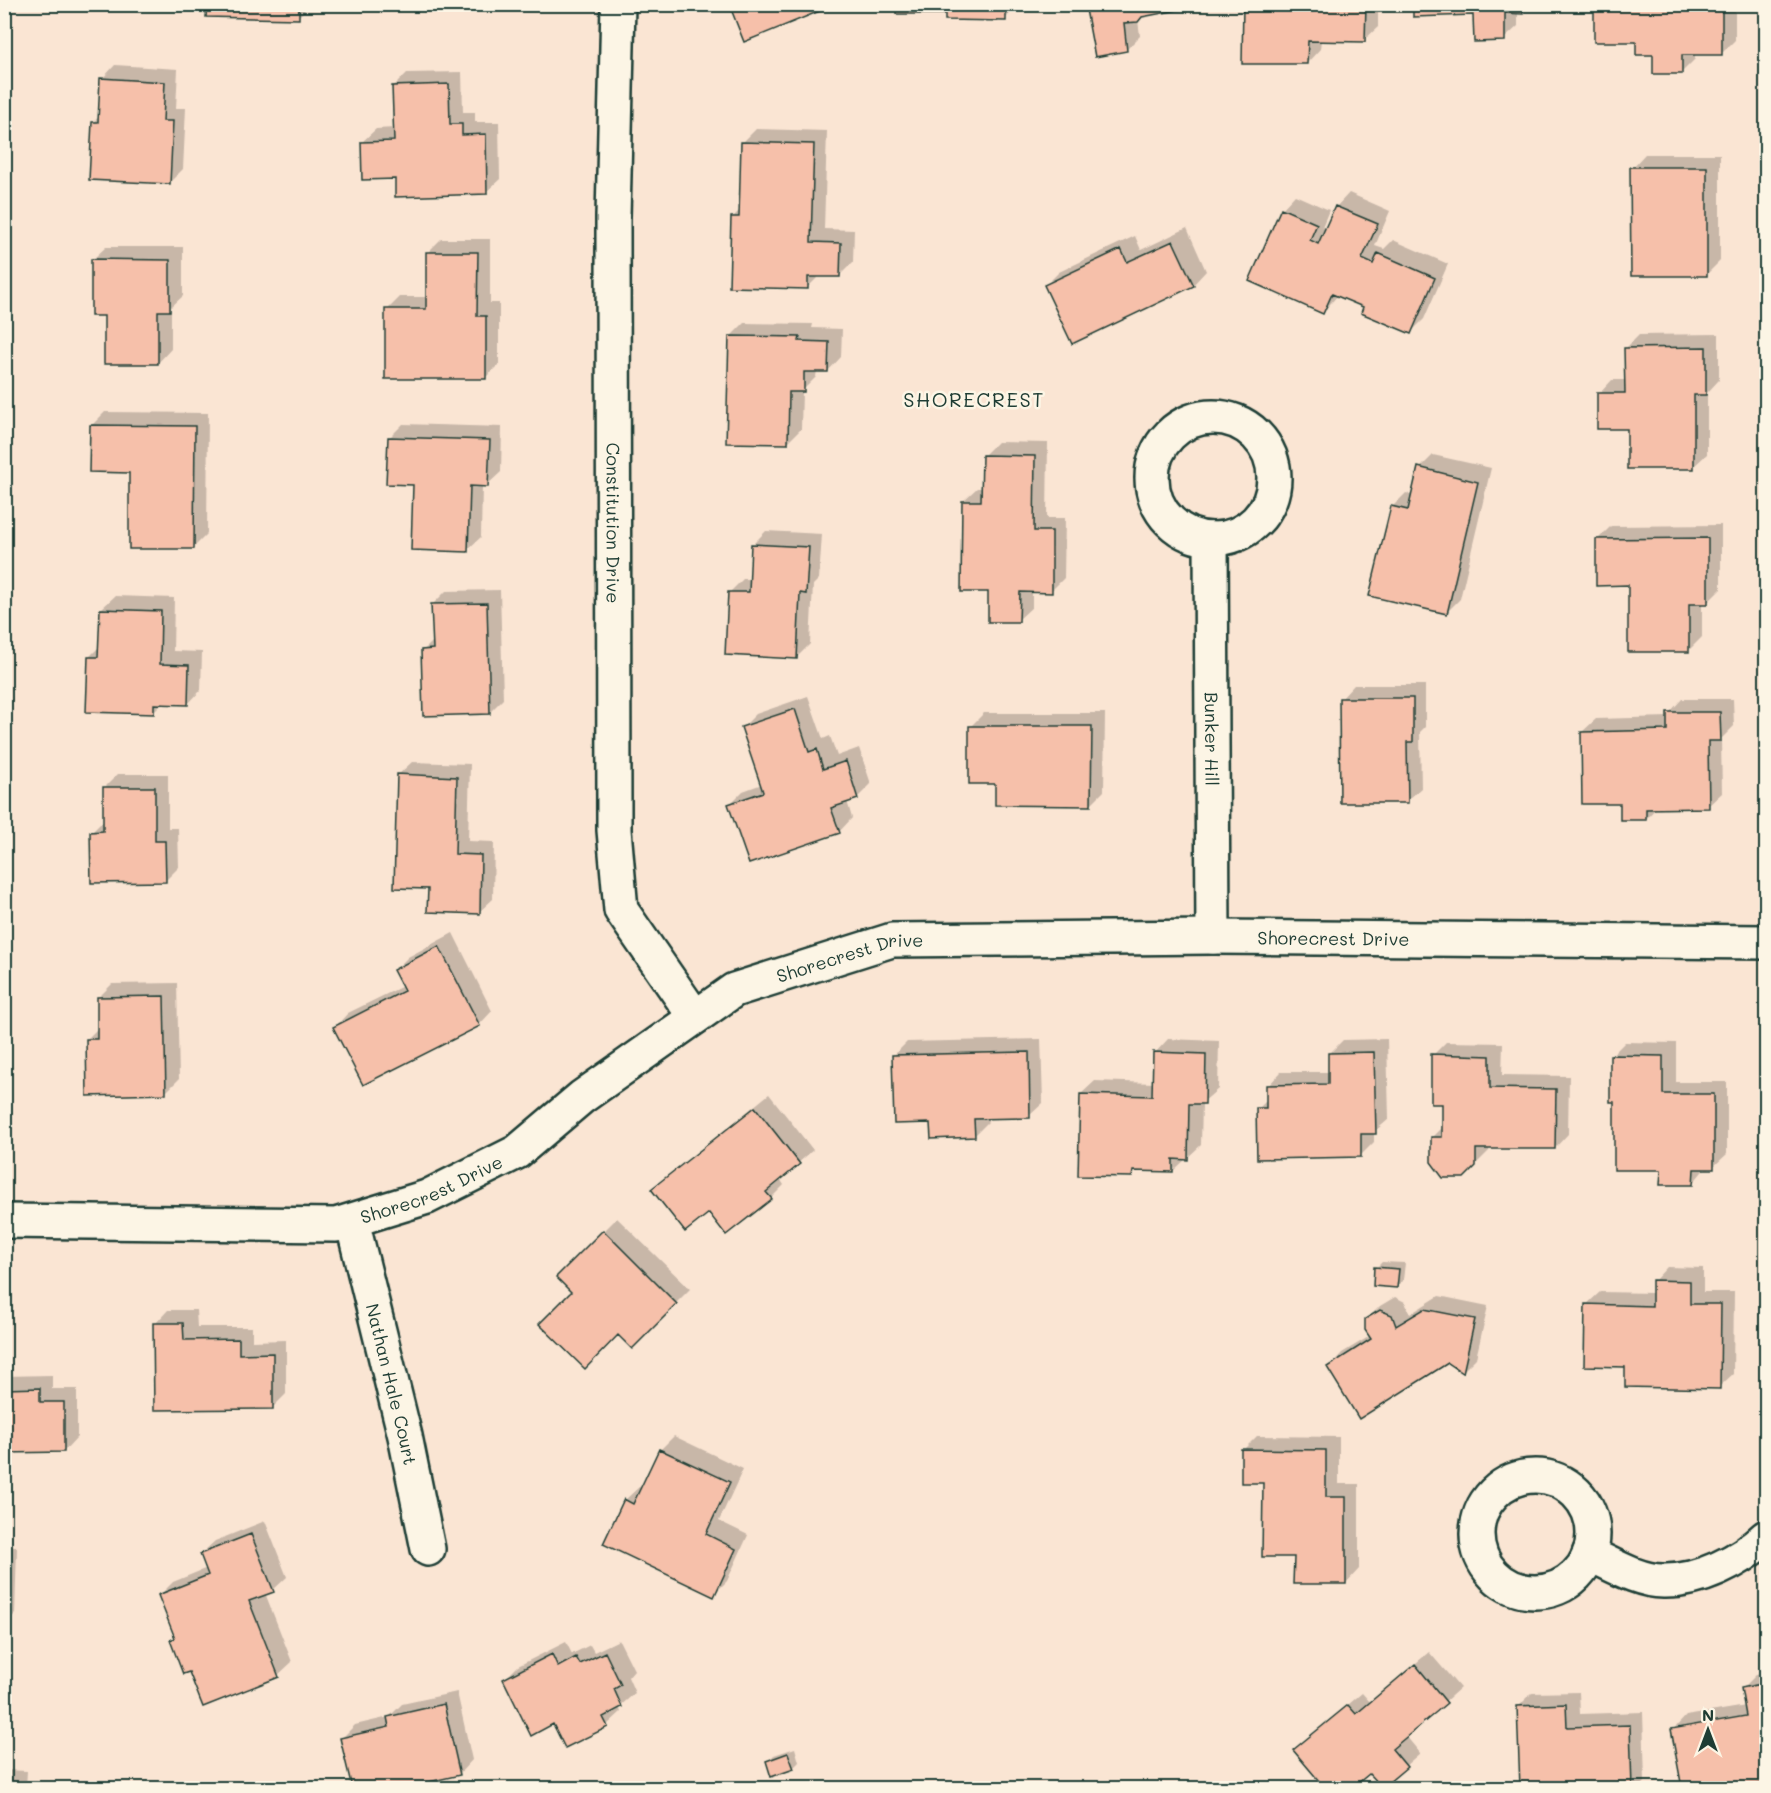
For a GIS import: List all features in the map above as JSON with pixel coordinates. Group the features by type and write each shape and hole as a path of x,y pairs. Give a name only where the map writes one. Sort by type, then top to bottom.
{"street":[{"name":"Constitution Drive","path":"618,4 613,217 614,830 621,910 695,1017"},
{"name":"Bunker Hill","path":"1211,539 1213,937"},
{"name":"Shorecrest Drive","path":"4,1221 336,1225 352,1221 427,1197 517,1152 582,1097 734,990 892,940 1213,937 1767,942"},
{"name":"Nathan Hale Court","path":"352,1221 405,1436 428,1549"},
{"path":"1589,1554 1635,1574 1662,1582 1694,1577 1750,1553 1767,1537"}],"building":[{"path":"207,4 299,4 299,19 206,17"},
{"path":"729,4 837,4 744,42"},
{"path":"896,4 1006,4 1006,21 945,20 945,14 896,14"},
{"path":"1085,4 1184,4 1184,9 1142,17 1138,22 1124,23 1127,51 1095,57"},
{"path":"1243,4 1366,4 1365,42 1308,41 1307,64 1242,64"},
{"path":"1413,4 1523,4 1523,14 1505,13 1505,41 1474,42 1473,15 1413,17"},
{"path":"1594,4 1722,4 1722,55 1682,55 1682,74 1653,74 1653,55 1636,55 1636,42 1594,42"},
{"path":"100,78 165,82 163,121 173,121 170,184 89,180 92,122 98,122"},
{"path":"449,84 450,124 462,124 462,135 486,134 487,194 395,197 395,179 362,180 361,142 394,141 392,86"},
{"path":"741,142 814,144 811,242 841,243 840,277 808,277 808,289 729,287 731,217 739,217"},
{"path":"1630,167 1707,167 1707,276 1631,276"},
{"path":"1335,206 1378,224 1362,259 1373,264 1378,253 1435,278 1411,334 1361,313 1363,307 1332,294 1323,314 1249,281 1281,208 1317,224 1310,240 1318,244"},
{"path":"1173,241 1194,286 1072,344 1044,285 1121,249 1127,262"},
{"path":"426,252 478,252 477,316 486,316 486,379 385,379 385,309 426,309"},
{"path":"91,259 170,260 170,311 158,311 158,364 104,364 104,316 91,316"},
{"path":"729,336 800,337 799,341 829,342 828,372 804,372 804,392 789,392 788,444 726,443"},
{"path":"1706,347 1706,395 1694,395 1694,469 1627,469 1627,429 1597,429 1597,393 1625,393 1624,348"},
{"path":"90,425 195,426 194,549 129,549 129,473 89,472"},
{"path":"388,437 490,440 488,487 470,486 468,552 411,550 413,485 386,484"},
{"path":"982,455 1035,456 1034,531 1052,531 1052,593 1020,592 1019,622 988,622 988,592 961,592 962,501 981,501"},
{"path":"1418,467 1478,482 1447,614 1369,596 1391,506 1408,510"},
{"path":"1708,538 1708,604 1689,604 1689,652 1628,652 1628,585 1596,586 1596,539"},
{"path":"751,544 809,547 806,594 800,593 797,659 725,655 728,592 749,592"},
{"path":"487,603 490,714 423,716 421,650 433,649 431,604"},
{"path":"100,609 161,611 160,664 189,665 188,705 154,704 154,714 86,712 88,657 98,657"},
{"path":"1339,698 1413,698 1413,742 1407,742 1408,803 1340,803"},
{"path":"795,709 809,752 817,749 823,769 846,761 858,799 831,808 840,833 749,864 728,804 763,792 741,727"},
{"path":"1667,712 1720,712 1721,741 1708,741 1709,808 1646,809 1646,820 1620,820 1620,804 1582,804 1581,732 1667,730"},
{"path":"969,726 1092,726 1091,806 995,805 995,784 969,784"},
{"path":"397,774 457,777 455,854 481,855 480,914 427,912 428,889 394,888"},
{"path":"103,787 155,787 155,841 165,841 166,882 91,883 90,832 103,831"},
{"path":"439,946 480,1026 363,1085 333,1027 404,991 393,970"},
{"path":"164,996 166,1094 87,1096 86,1039 97,1039 97,997"},
{"path":"1029,1052 1030,1118 974,1119 975,1137 931,1139 930,1123 894,1124 892,1055"},
{"path":"1153,1052 1206,1054 1205,1104 1189,1104 1188,1160 1173,1159 1173,1172 1133,1171 1132,1177 1078,1176 1080,1094 1152,1096"},
{"path":"1374,1052 1376,1134 1361,1134 1361,1157 1257,1159 1256,1108 1266,1108 1266,1085 1328,1084 1328,1053"},
{"path":"1431,1054 1490,1056 1490,1088 1556,1089 1555,1149 1476,1149 1476,1166 1464,1178 1443,1178 1431,1162 1431,1137 1442,1137 1442,1104 1431,1104"},
{"path":"1610,1055 1663,1056 1663,1094 1714,1094 1714,1169 1694,1169 1693,1185 1660,1185 1661,1170 1614,1170 1614,1102 1610,1102"},
{"path":"755,1107 800,1164 766,1192 772,1199 726,1235 709,1213 685,1232 651,1189"},
{"path":"603,1230 677,1304 632,1349 618,1335 585,1369 539,1324 571,1292 556,1277"},
{"path":"1374,1267 1399,1269 1397,1288 1373,1286"},
{"path":"1652,1280 1690,1281 1690,1304 1721,1304 1720,1389 1625,1387 1625,1367 1584,1366 1585,1304 1652,1306"},
{"path":"1424,1309 1475,1319 1463,1373 1448,1363 1359,1419 1327,1367 1371,1339 1365,1330 1365,1319 1380,1310 1392,1315 1396,1326"},
{"path":"153,1323 183,1323 184,1340 239,1339 239,1354 273,1353 273,1409 154,1410"},
{"path":"40,1388 40,1402 64,1402 64,1452 4,1453 4,1389"},
{"path":"659,1449 730,1482 706,1534 736,1549 714,1597 603,1544 624,1499 633,1504"},
{"path":"1241,1449 1326,1450 1326,1497 1346,1497 1346,1584 1293,1584 1294,1557 1262,1557 1263,1483 1241,1483"},
{"path":"251,1534 274,1592 249,1601 279,1677 203,1707 189,1672 183,1674 170,1640 175,1638 158,1595 208,1575 200,1554"},
{"path":"605,1652 621,1685 614,1689 622,1707 603,1717 608,1727 565,1748 553,1724 531,1736 503,1679 552,1654 558,1667 576,1657 580,1664"},
{"path":"1415,1664 1447,1703 1392,1749 1407,1767 1382,1788 1369,1774 1352,1788 1325,1788 1293,1750 1348,1705 1356,1714"},
{"path":"1766,1683 1766,1783 1738,1788 1682,1788 1671,1729 1746,1716 1741,1688"},
{"path":"444,1704 460,1775 402,1788 352,1788 340,1738 389,1727 387,1717"},
{"path":"1566,1704 1567,1727 1630,1725 1632,1788 1520,1788 1517,1706"},
{"path":"788,1753 794,1769 771,1777 766,1761"},
{"path":"4,1783 14,1784 14,1788 4,1788"}],"district":[{"name":"SHORECREST","path":"974,399"}]}
